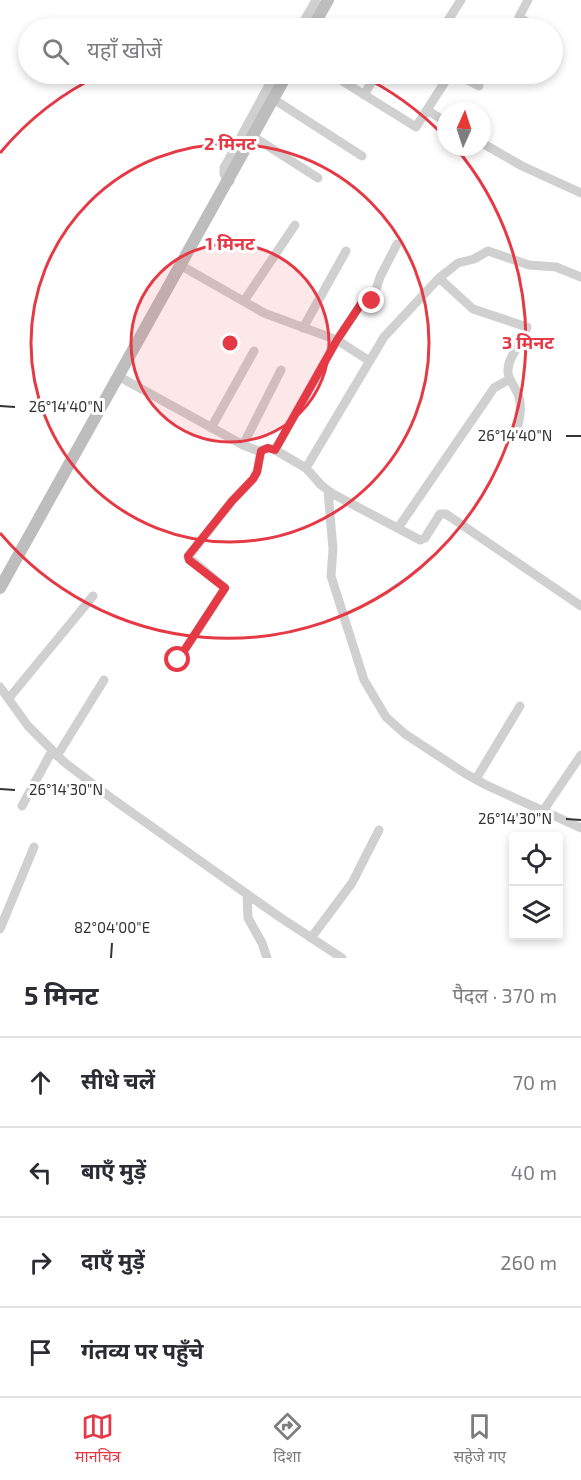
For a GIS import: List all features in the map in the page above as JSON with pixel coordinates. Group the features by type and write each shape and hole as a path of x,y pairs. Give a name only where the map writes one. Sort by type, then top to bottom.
{"street":[{"path":"306,18 316,0"},
{"path":"318,18 328,0"},
{"path":"324,18 334,0"},
{"path":"449,18 461,0"},
{"path":"521,18 519,17 528,0"},
{"path":"270,84 224,168 224,174 229,176 231,181 236,177 288,84"},
{"path":"0,588 280,84"},
{"path":"348,84 415,127 418,126 444,84"},
{"path":"364,94 370,84"},
{"path":"475,84 479,86"},
{"path":"278,102 362,156"},
{"path":"427,110 437,116"},
{"path":"257,139 318,178"},
{"path":"491,148 522,166 581,193"},
{"path":"244,301 295,225"},
{"path":"275,450 337,340 361,304 373,300 380,277 397,244"},
{"path":"303,328 346,251"},
{"path":"306,468 368,360 384,337 439,278 458,263 474,259 488,251 529,265 556,267 581,277"},
{"path":"180,265 264,313 337,340 368,360"},
{"path":"439,278 473,309 526,327 509,363 508,372 520,404 519,422 515,434"},
{"path":"212,428 254,351"},
{"path":"243,445 281,370"},
{"path":"118,376 243,445 254,450 261,451 268,448 275,450 306,468 328,490 423,540 440,514 446,514 581,606"},
{"path":"398,528 494,388 510,379"},
{"path":"178,660 225,588 188,557 227,507 256,476 261,451"},
{"path":"328,490 333,549 331,576 358,664 371,694 386,717 395,727 476,779 581,828"},
{"path":"9,698 93,596"},
{"path":"22,806 104,680"},
{"path":"0,687 28,726 55,754 114,800 342,958"},
{"path":"476,779 520,706"},
{"path":"543,811 581,755"},
{"path":"311,938 352,883 379,830"},
{"path":"0,929 34,847"},
{"path":"247,894 248,918 262,943 267,958"}],"route":[{"path":"178,660 225,588 189,560 188,556 232,501 256,476 261,451 266,448 275,450 337,340 361,304 372,301"}]}
